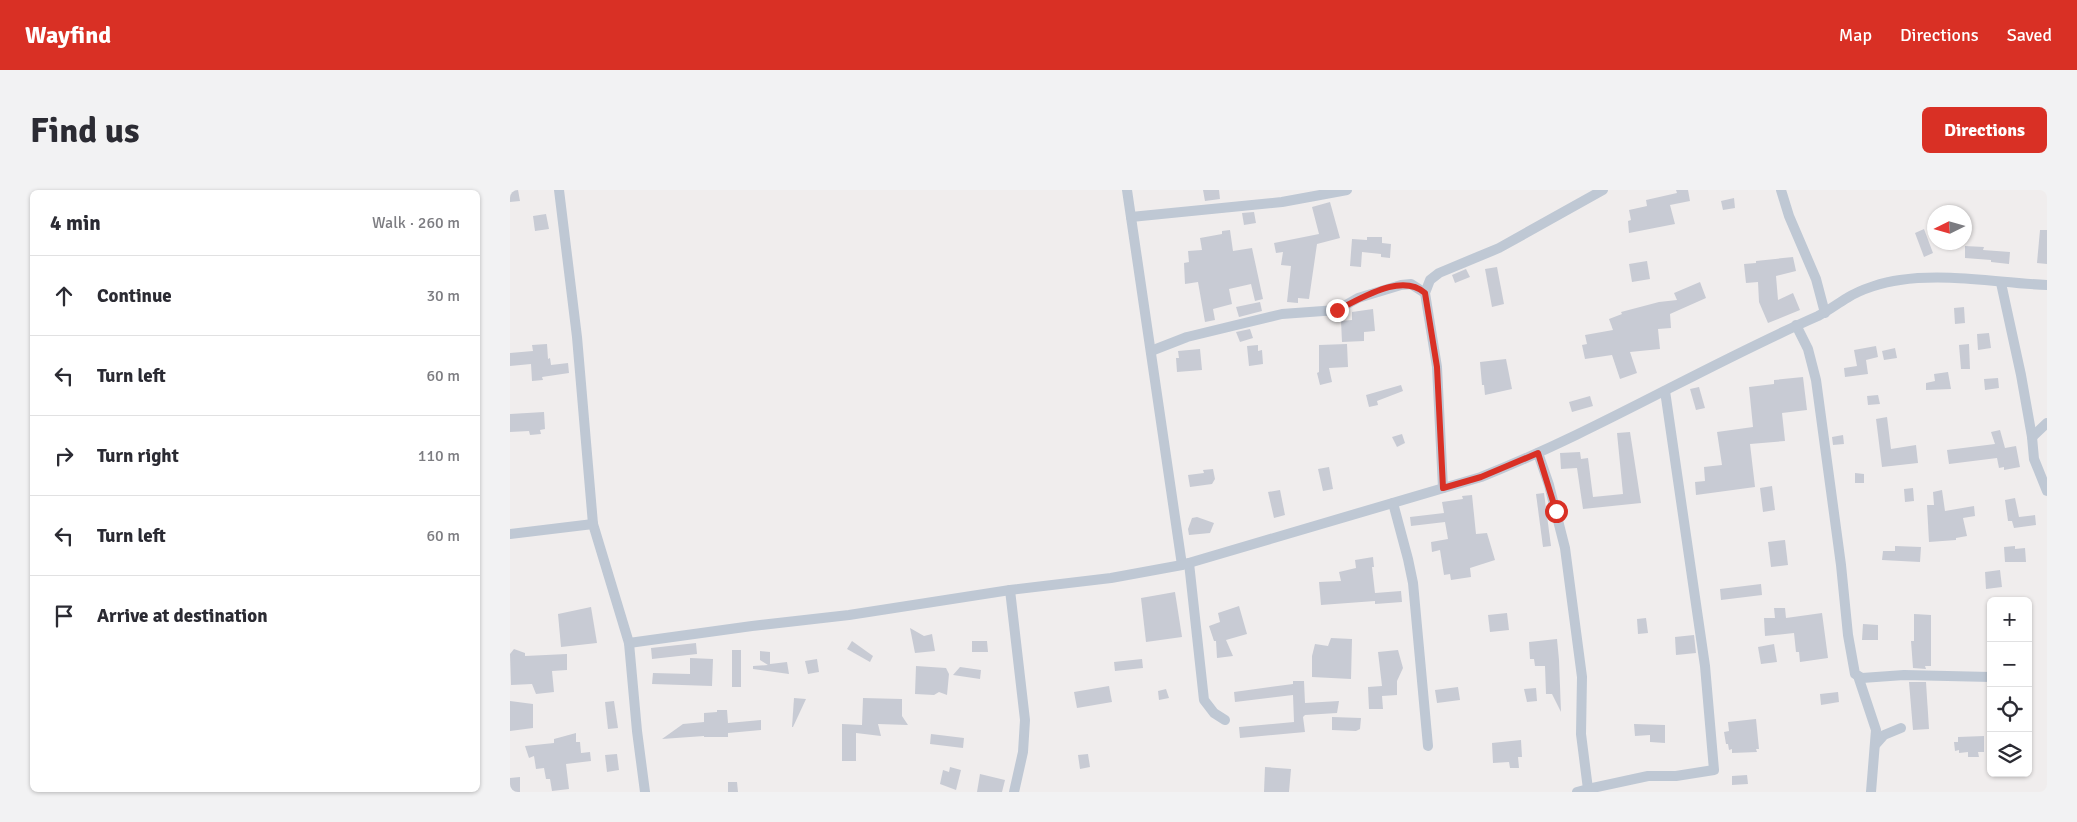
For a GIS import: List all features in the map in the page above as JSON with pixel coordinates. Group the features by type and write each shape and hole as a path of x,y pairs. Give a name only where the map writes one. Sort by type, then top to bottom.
{"street":[{"path":"558,190 577,337 594,524 629,644 637,732 645,792"},
{"path":"1127,190 1185,564 1204,700 1214,713 1225,720"},
{"path":"1131,217 1282,202 1347,190"},
{"path":"1443,488 1437,367 1425,293 1430,280 1439,273 1499,248 1603,190"},
{"path":"1781,190 1814,272 1825,313"},
{"path":"629,644 752,626 849,615 1010,590 1111,578 1185,564 1481,477 1538,453 1665,392 1696,374 1796,325 1825,313 1848,297 1899,280 1927,278 2047,285"},
{"path":"2000,283 2032,437 2034,460 2047,491"},
{"path":"1151,351 1187,337 1282,314 1337,310 1358,298 1401,285 1411,284 1425,293"},
{"path":"1796,325 1808,349 1816,380 1854,671 1858,676 1876,730 1871,792"},
{"path":"1577,792 1648,776 1676,776 1714,770 1705,666 1665,392"},
{"path":"2032,437 2047,423"},
{"path":"1538,453 1549,485 1565,548 1582,677 1581,734 1588,789"},
{"path":"1393,503 1408,559 1414,591 1428,746"},
{"path":"510,534 594,524"},
{"path":"1010,590 1025,720 1022,752 1014,792"},
{"path":"1858,676 1862,678 1904,675 1987,677"},
{"path":"1876,744 1884,735 1901,728"}],"building":[{"path":"510,190 518,190 520,201 510,202"},
{"path":"1203,190 1219,190 1220,199 1205,201"},
{"path":"1676,190 1688,190 1690,201 1670,205 1675,224 1629,233 1628,221 1631,220 1629,210 1647,206 1646,200 1677,193"},
{"path":"1734,198 1735,208 1723,210 1721,201"},
{"path":"1330,202 1340,238 1317,244 1309,299 1298,298 1298,303 1287,302 1291,266 1281,265 1283,252 1276,253 1274,243 1319,234 1312,207"},
{"path":"1254,212 1256,223 1244,225 1242,213"},
{"path":"546,214 549,229 535,231 533,216"},
{"path":"1924,229 1927,237 1927,250 1932,250 1933,253 1924,257 1915,233"},
{"path":"1230,230 1233,251 1252,248 1263,299 1255,301 1251,284 1229,289 1232,304 1213,309 1215,320 1205,322 1198,282 1185,284 1184,263 1189,262 1188,251 1202,250 1200,238 1222,234 1222,231"},
{"path":"2040,230 2047,230 2047,264 2037,263"},
{"path":"1367,237 1382,237 1382,243 1391,244 1390,258 1381,257 1381,254 1362,252 1361,267 1350,266 1352,239 1367,240"},
{"path":"1972,246 1984,247 1983,250 2010,252 2009,264 1991,262 1991,260 1965,258 1965,250 1972,250"},
{"path":"1793,257 1796,271 1776,276 1778,300 1793,293 1800,310 1768,323 1759,302 1758,282 1746,283 1744,264"},
{"path":"1647,261 1650,279 1632,282 1629,264"},
{"path":"1497,267 1504,304 1492,307 1485,269"},
{"path":"1466,269 1470,277 1455,283 1452,275"},
{"path":"1700,282 1706,298 1670,314 1671,328 1658,329 1660,349 1630,352 1637,373 1620,379 1612,355 1585,359 1582,345 1587,344 1585,335 1613,330 1609,319 1622,314 1621,312 1659,302 1677,300 1674,293"},
{"path":"1260,302 1262,311 1239,317 1236,307"},
{"path":"1964,307 1965,323 1955,324 1954,308"},
{"path":"1373,309 1375,331 1364,332 1364,341 1342,342 1341,321 1352,320 1352,312"},
{"path":"1250,329 1253,338 1240,342 1236,332"},
{"path":"1989,333 1991,348 1978,350 1977,334"},
{"path":"547,344 548,359 550,358 551,365 568,363 569,373 542,377 543,380 532,381 531,364 510,366 510,353 533,351 532,345"},
{"path":"1347,344 1348,367 1329,368 1332,382 1320,385 1317,373 1319,372 1319,345"},
{"path":"1969,344 1970,369 1961,369 1959,345"},
{"path":"1258,345 1258,351 1262,350 1263,364 1249,366 1247,346"},
{"path":"1876,346 1878,357 1866,360 1868,374 1845,377 1844,368 1857,366 1854,350"},
{"path":"1895,348 1897,358 1884,360 1882,351"},
{"path":"1200,349 1202,370 1177,372 1176,358 1179,358 1178,351"},
{"path":"1506,359 1512,389 1485,395 1480,362"},
{"path":"1948,372 1951,389 1926,390 1926,383 1935,381 1934,374"},
{"path":"1803,377 1807,410 1782,413 1785,441 1750,444 1755,487 1696,495 1695,482 1705,481 1704,467 1722,465 1717,432 1753,427 1749,387 1774,384 1774,380"},
{"path":"1998,378 1999,388 1985,390 1984,379"},
{"path":"1401,385 1403,391 1377,401 1378,405 1369,407 1366,395"},
{"path":"1699,387 1705,408 1696,410 1690,389"},
{"path":"1878,395 1880,404 1868,405 1867,396"},
{"path":"1590,396 1593,406 1572,412 1569,402"},
{"path":"544,412 545,429 540,430 541,434 530,435 529,431 510,432 510,414"},
{"path":"1887,417 1891,449 1916,445 1918,463 1882,467 1876,419"},
{"path":"2000,430 2005,448 2016,446 2020,467 2004,470 2004,467 1999,468 1997,458 1949,464 1947,450 1995,444 1991,432"},
{"path":"1630,432 1641,503 1583,509 1577,468 1561,469 1560,453 1580,452 1581,459 1588,458 1593,497 1623,494 1617,433"},
{"path":"1402,434 1405,443 1397,447 1392,437"},
{"path":"1843,435 1844,444 1833,445 1832,437"},
{"path":"1329,467 1333,489 1323,491 1318,469"},
{"path":"1213,469 1215,479 1212,484 1190,487 1188,475 1204,473 1203,470"},
{"path":"1855,473 1864,474 1864,483 1855,483"},
{"path":"1772,486 1775,510 1763,512 1760,488"},
{"path":"1913,488 1914,501 1905,502 1904,489"},
{"path":"1280,490 1285,515 1274,518 1268,492"},
{"path":"1942,490 1945,511 1974,506 1975,516 1963,518 1967,536 1956,538 1956,540 1929,542 1927,505 1934,505 1933,492"},
{"path":"1544,493 1551,546 1543,547 1536,494"},
{"path":"1472,495 1476,534 1487,533 1495,560 1470,568 1471,577 1451,580 1450,574 1444,575 1440,550 1432,552 1431,542 1448,539 1445,522 1411,526 1410,517 1444,513 1442,502 1463,499 1462,496"},
{"path":"2015,498 2019,517 2035,515 2036,525 2014,528 2012,521 2008,521 2005,500"},
{"path":"1197,517 1214,523 1210,533 1189,535 1188,529 1192,518"},
{"path":"1785,540 1788,565 1771,567 1768,542"},
{"path":"1895,546 1921,547 1920,562 1882,560 1883,551 1895,551"},
{"path":"2015,546 2015,549 2025,548 2026,562 2005,562 2004,547"},
{"path":"1373,557 1374,567 1372,567 1375,593 1401,591 1402,602 1375,604 1375,601 1321,605 1319,582 1341,581 1339,572 1356,568 1355,560"},
{"path":"2000,570 2002,587 1986,589 1985,572"},
{"path":"1761,584 1762,595 1721,600 1720,589"},
{"path":"1175,592 1182,637 1146,642 1141,598"},
{"path":"1239,606 1247,634 1226,640 1233,656 1217,658 1216,641 1214,641 1209,626 1220,622 1218,613"},
{"path":"591,607 597,643 561,647 558,614"},
{"path":"1774,608 1785,608 1786,618 1822,613 1828,658 1800,662 1799,652 1796,652 1794,633 1765,636 1764,618 1775,618"},
{"path":"1507,613 1509,630 1490,632 1488,615"},
{"path":"1914,614 1931,615 1931,666 1925,666 1926,669 1913,668 1911,641 1914,641"},
{"path":"1646,618 1648,633 1638,634 1637,619"},
{"path":"1863,624 1878,625 1878,640 1862,640"},
{"path":"910,628 924,636 932,634 935,651 915,653"},
{"path":"1694,635 1696,653 1676,655 1675,637"},
{"path":"1331,638 1352,639 1351,679 1312,677 1312,656 1315,644 1328,646"},
{"path":"1557,639 1561,712 1552,694 1546,694 1545,666 1535,666 1534,659 1530,659 1529,642"},
{"path":"852,641 873,656 870,662 847,649"},
{"path":"972,641 987,641 988,652 972,652"},
{"path":"696,643 697,654 652,659 651,648"},
{"path":"1774,644 1777,662 1761,664 1758,647"},
{"path":"514,649 525,653 525,656 567,654 567,670 552,671 554,692 536,694 532,684 511,685 510,654"},
{"path":"732,650 741,650 741,687 732,687"},
{"path":"1398,650 1403,668 1397,681 1397,695 1382,696 1383,709 1369,709 1368,687 1382,686 1378,652"},
{"path":"760,651 770,652 770,664 787,662 789,674 753,669 753,666 768,665 760,660"},
{"path":"690,658 713,659 712,686 652,684 653,673 690,674"},
{"path":"817,659 819,672 808,674 805,661"},
{"path":"1142,659 1143,668 1115,671 1114,662"},
{"path":"916,666 946,668 949,674 947,695 939,692 934,695 915,694"},
{"path":"960,667 981,670 980,679 953,675"},
{"path":"1293,681 1304,681 1305,703 1339,701 1337,713 1305,715 1303,717 1305,732 1240,738 1239,727 1294,722 1293,695 1235,702 1234,692 1293,684"},
{"path":"1909,682 1926,682 1929,729 1913,730"},
{"path":"1109,686 1112,702 1077,708 1074,692"},
{"path":"1458,687 1460,700 1437,703 1435,690"},
{"path":"1536,688 1537,701 1527,702 1524,689"},
{"path":"1166,689 1169,698 1159,700 1158,691"},
{"path":"1838,692 1839,702 1821,705 1820,694"},
{"path":"794,698 806,699 792,727"},
{"path":"863,698 902,699 902,716 908,725 878,724 881,736 856,733 856,761 842,761 842,724 862,725"},
{"path":"510,701 533,704 533,728 510,731"},
{"path":"614,701 618,728 608,729 605,702"},
{"path":"717,710 727,710 728,723 761,720 761,730 728,733 728,737 704,736 662,739 683,724 704,722 704,713 717,712"},
{"path":"1332,717 1361,718 1360,729 1356,731 1332,730"},
{"path":"1756,719 1759,749 1756,749 1757,752 1732,753 1732,749 1729,750 1728,744 1726,744 1724,732 1729,731 1728,722"},
{"path":"1634,724 1665,725 1665,743 1650,742 1650,735 1635,736"},
{"path":"576,733 576,742 580,742 581,753 590,752 591,761 566,764 569,789 552,791 550,779 546,779 544,768 536,769 534,756 529,758 525,746 554,743 554,739"},
{"path":"931,734 964,738 963,748 930,744"},
{"path":"1984,736 1984,752 1978,752 1979,757 1968,757 1968,752 1959,753 1959,750 1955,751 1954,742 1958,742 1958,737"},
{"path":"1521,740 1522,757 1518,757 1519,768 1510,768 1509,762 1493,763 1492,743"},
{"path":"617,754 619,770 607,772 605,755"},
{"path":"1088,754 1090,767 1080,769 1078,755"},
{"path":"950,767 961,770 956,790 940,784 943,770 949,772"},
{"path":"1265,767 1291,769 1289,792 1264,792"},
{"path":"980,774 1005,780 1002,792 977,792"},
{"path":"1747,775 1748,784 1732,785 1732,776"},
{"path":"520,777 520,792 510,792 510,778"},
{"path":"728,782 737,782 738,792 728,792"}],"route":[{"path":"1337,310 1358,298 1401,285 1411,284 1425,293 1437,367 1443,488 1481,477 1526,460 1538,453 1556,511"}]}
